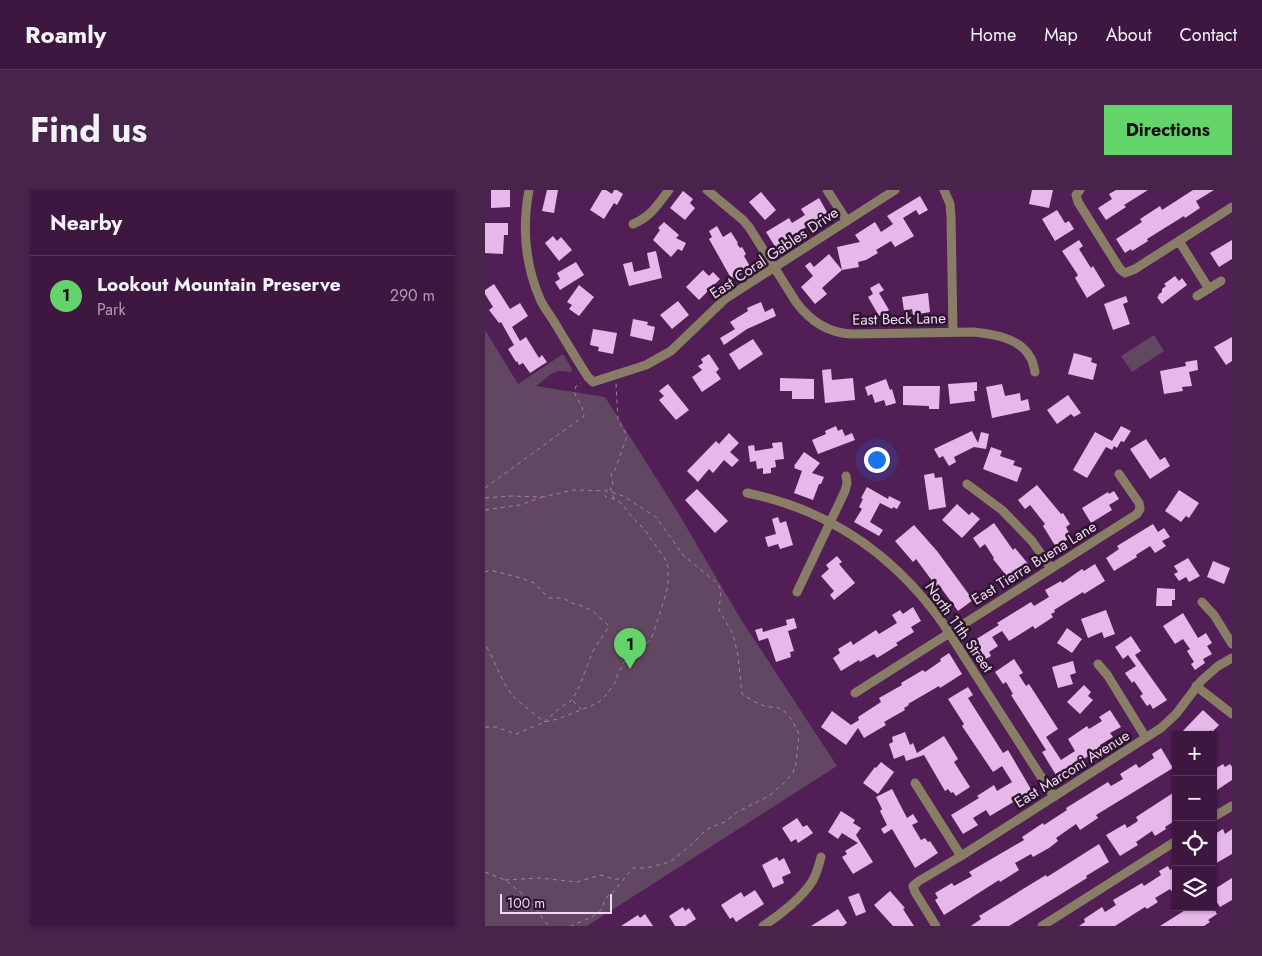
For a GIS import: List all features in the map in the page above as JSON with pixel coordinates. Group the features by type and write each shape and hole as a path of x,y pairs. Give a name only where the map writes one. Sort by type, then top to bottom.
{"street":[{"path":"529,190 526,212 526,244 529,265 535,284 541,301 591,380"},
{"path":"633,224 649,216 669,190"},
{"path":"707,190 743,220 774,267"},
{"path":"827,190 847,221"},
{"name":"East Coral Gables Drive","path":"591,380 617,375 646,365 671,351 725,299 895,190"},
{"path":"944,190 950,204 951,216 953,332"},
{"path":"1078,193 1077,202 1120,269 1125,273 1135,269 1232,207"},
{"path":"1179,241 1209,289"},
{"name":"East Beck Lane","path":"774,267 803,311 812,320 832,331 843,334 989,333 1016,343 1027,352 1035,372"},
{"path":"1197,296 1221,281"},
{"name":"East Tierra Buena Lane","path":"855,693 1137,514 1140,509 1139,503 1119,474"},
{"path":"797,592 845,491 847,483 845,476"},
{"path":"967,484 1002,510 1032,542 1051,568"},
{"name":"North 11th Street","path":"747,492 785,502 831,522 857,537 898,570 930,605 1053,796"},
{"path":"1202,602 1214,615 1232,644"},
{"name":"East Marconi Avenue","path":"936,926 913,886 1161,728 1176,714 1201,681 1217,666 1232,658"},
{"path":"1098,664 1108,676 1146,738"},
{"path":"1196,686 1232,714"},
{"path":"915,783 961,856"},
{"path":"1217,815 1232,806"},
{"path":"1042,926 1172,844"},
{"path":"769,925 813,880 821,857"}],"path":[{"path":"614,499 610,487 613,484 611,473 615,470 627,436 618,420 617,375"},
{"path":"485,488 584,416 582,407 574,392 576,386 591,380"},
{"path":"485,510 520,505 543,497 574,490 608,491 623,496 656,517 684,556 717,583 721,590 719,610 733,634 739,656 742,694 767,707 776,707 783,710 792,720 799,734 797,763 793,773 780,788 769,796 737,812 725,822 707,829 670,862 646,868 633,868 605,899 602,909 592,917 571,926"},
{"path":"485,727 496,727 516,734 599,702 615,683 624,662 635,658 652,637 668,585 668,567 664,557 645,530 621,504 601,491"},
{"path":"485,498 511,496 543,497"},
{"path":"485,572 490,570 534,583 549,598 563,598 593,611 609,626 593,651 572,700 544,722"},
{"path":"485,644 513,696 544,722"},
{"path":"572,700 582,710"},
{"path":"485,872 505,880 525,896 550,926"},
{"path":"505,880 539,878 577,882 601,875 613,879 623,878"}],"shaded area":[{"path":"485,330 518,384 563,354 572,369 571,372 559,371 551,374 536,386 605,397 677,511 740,618 837,766 587,926 485,926"},
{"path":"1154,335 1164,351 1132,372 1121,356"}],"building":[{"path":"491,190 510,190 510,207 491,208"},
{"path":"547,190 558,190 554,213 542,211"},
{"path":"602,190 612,194 614,190 617,190 623,194 617,205 614,203 604,219 590,210"},
{"path":"1032,190 1053,190 1049,208 1029,204"},
{"path":"1116,190 1148,190 1124,205 1126,207 1106,220 1098,208 1112,199 1109,194"},
{"path":"1193,190 1214,190 1196,201 1200,208 1147,239 1148,241 1132,251 1131,249 1125,253 1116,239 1142,222 1140,219 1160,206 1162,210"},
{"path":"683,191 693,199 690,203 695,208 685,220 670,208"},
{"path":"761,192 776,210 765,220 749,202"},
{"path":"920,196 928,210 919,215 916,210 903,218 914,236 895,247 891,241 876,250 878,253 858,262 859,267 842,270 837,247 860,242 855,235 875,222 881,232 893,224 887,216"},
{"path":"819,198 828,214 776,248 766,232 789,218 792,223 805,215 801,209"},
{"path":"1057,210 1065,223 1069,221 1074,229 1055,241 1042,219"},
{"path":"664,222 679,235 676,238 686,243 682,251 678,249 671,257 653,240 660,230 658,228"},
{"path":"485,223 508,223 508,235 504,235 503,254 485,253"},
{"path":"717,226 723,237 731,232 737,244 740,248 742,247 746,254 744,256 751,268 732,280 709,239 712,237 709,231"},
{"path":"553,236 557,241 561,237 572,250 559,261 545,243"},
{"path":"1079,240 1083,246 1079,249 1091,268 1093,266 1105,286 1087,298 1075,278 1078,275 1062,251"},
{"path":"1232,240 1232,259 1219,267 1210,253"},
{"path":"656,251 662,278 629,286 623,264 632,262 634,272 650,268 647,253"},
{"path":"829,254 842,270 822,288 827,294 815,304 801,287 813,276 805,266 810,262 814,267"},
{"path":"576,262 584,275 560,290 555,282 560,279 557,273"},
{"path":"703,270 709,276 713,272 720,279 699,300 686,287"},
{"path":"1175,276 1179,281 1182,278 1187,285 1162,304 1157,297 1166,286 1164,284"},
{"path":"879,283 884,290 879,293 889,310 879,316 868,297 873,294 870,288"},
{"path":"494,284 510,309 520,303 528,316 512,327 520,341 526,337 539,358 542,355 547,362 530,373 523,363 519,365 516,362 508,349 514,345 501,322 499,323 489,310 493,307 485,294 485,290"},
{"path":"579,285 594,297 579,316 569,309 572,305 567,302"},
{"path":"928,293 930,312 913,315 912,309 904,311 902,297"},
{"path":"1126,296 1128,302 1123,304 1130,324 1113,330 1104,304"},
{"path":"678,301 689,315 672,329 660,315"},
{"path":"761,302 765,312 773,308 776,316 747,329 724,345 720,338 735,329 730,322 748,311 747,308"},
{"path":"633,319 648,322 647,325 655,327 652,341 630,336"},
{"path":"593,329 617,333 613,354 598,351 599,347 590,345"},
{"path":"1232,337 1232,361 1226,365 1214,347"},
{"path":"753,339 763,354 739,370 729,354"},
{"path":"1074,353 1092,358 1091,362 1097,364 1093,380 1068,374"},
{"path":"709,354 719,369 716,372 721,379 702,392 692,377 702,370 698,366 703,363 701,359"},
{"path":"1197,360 1198,370 1189,372 1192,386 1182,387 1183,391 1164,394 1160,371 1186,366 1185,362"},
{"path":"831,369 832,380 853,378 855,400 825,403 822,370"},
{"path":"780,378 814,379 814,399 792,399 792,391 780,391"},
{"path":"886,379 890,390 892,389 896,403 886,406 884,400 875,403 872,394 868,396 865,387"},
{"path":"977,382 977,391 974,391 975,401 950,404 948,384"},
{"path":"668,384 689,410 676,420 659,400 664,396 659,391"},
{"path":"1002,384 1005,396 1020,393 1021,401 1028,399 1030,410 992,418 986,387"},
{"path":"903,386 940,386 939,409 929,409 929,406 903,405"},
{"path":"1068,395 1081,413 1074,417 1071,414 1057,424 1047,410"},
{"path":"836,426 838,431 842,429 845,436 852,433 855,440 818,454 812,440 826,434 825,431"},
{"path":"1121,426 1131,431 1124,442 1121,441 1117,448 1114,446 1112,450 1106,447 1087,478 1073,470 1095,432 1112,441"},
{"path":"972,431 978,443 981,432 989,434 986,449 974,447 954,457 956,462 949,466 943,456 939,458 934,449"},
{"path":"729,433 739,443 730,452 739,460 732,467 724,460 713,473 709,469 698,482 687,471 716,441 719,444"},
{"path":"1146,439 1160,460 1165,457 1170,466 1150,479 1130,449"},
{"path":"782,442 784,459 775,460 776,467 771,468 771,473 763,474 763,468 757,469 756,461 750,462 748,446 754,445 755,451 773,448 772,443"},
{"path":"991,447 1002,451 1000,456 1015,461 1013,465 1022,468 1017,482 983,469"},
{"path":"804,452 820,463 812,473 824,477 813,500 794,493 802,471 794,468 794,466"},
{"path":"934,473 935,478 942,477 946,507 929,510 924,475"},
{"path":"1037,485 1061,514 1063,513 1070,524 1066,527 1071,537 1056,547 1043,526 1045,524 1030,505 1025,509 1018,500"},
{"path":"867,487 888,499 889,496 901,502 897,509 893,507 892,509 880,503 870,522 883,530 879,536 854,522 862,509 859,507 863,499 861,498"},
{"path":"697,489 728,521 715,533 685,500"},
{"path":"1179,490 1199,503 1189,518 1186,516 1181,522 1165,511"},
{"path":"1114,491 1119,499 1109,505 1112,510 1091,523 1082,508 1108,492 1109,494"},
{"path":"957,504 969,515 972,512 980,519 962,538 942,520"},
{"path":"778,517 780,523 786,521 793,545 780,549 778,544 768,547 765,537 776,534 772,519"},
{"path":"994,523 1013,550 1015,548 1029,565 1010,580 993,559 985,544 980,548 973,538"},
{"path":"1153,524 1158,532 1164,528 1170,537 1162,541 1166,546 1155,553 1150,546 1136,555 1137,557 1114,571 1106,558 1119,549 1117,546"},
{"path":"914,525 937,551 973,600 958,611 916,559 913,562 895,541"},
{"path":"837,556 842,562 839,564 855,583 834,600 830,595 834,591 821,576 829,569 826,565"},
{"path":"1188,558 1200,576 1189,582 1186,577 1179,581 1174,574 1178,572 1174,566"},
{"path":"1213,561 1230,568 1224,584 1207,577"},
{"path":"1095,564 1105,581 1054,610 1055,612 1051,614 1053,617 1035,629 1033,626 1009,641 1002,631 992,637 998,646 989,652 991,656 982,661 970,643 999,625 997,623 1031,602 1034,606 1049,597 1045,590 1061,581 1062,583 1082,569 1084,571"},
{"path":"1157,588 1175,589 1175,600 1172,600 1172,606 1156,606"},
{"path":"913,607 921,621 911,627 914,632 877,658 874,654 860,662 859,660 841,671 833,658 840,653 838,649 851,641 853,645 876,630 879,634 897,623 892,615 900,610 903,614"},
{"path":"1106,610 1115,634 1104,638 1102,632 1088,638 1081,619"},
{"path":"1183,613 1198,638 1206,633 1212,643 1207,646 1212,654 1203,659 1205,663 1195,670 1191,664 1194,662 1187,651 1190,649 1183,639 1175,644 1163,626"},
{"path":"794,618 797,628 788,631 794,651 790,652 791,657 776,662 768,638 759,641 755,630 762,628 763,632 787,625 786,620"},
{"path":"1067,628 1082,639 1072,653 1057,643"},
{"path":"1131,636 1141,651 1135,655 1167,700 1153,709 1150,704 1147,706 1140,696 1143,694 1134,681 1132,683 1125,673 1136,666 1128,655 1123,659 1115,647"},
{"path":"949,653 962,674 940,688 939,686 908,704 904,708 905,710 884,722 886,725 864,738 858,728 846,745 821,727 832,711 851,725 859,720 858,717 881,702 879,698 923,670 925,672"},
{"path":"1014,659 1023,673 1019,675 1026,686 1029,684 1058,729 1046,737 1061,760 1075,751 1068,739 1087,726 1089,729 1102,721 1099,717 1110,710 1121,727 1110,733 1113,737 1100,745 1101,748 1056,775 1042,752 1046,750 1011,695 1013,694 1006,682 1003,684 995,672"},
{"path":"1073,661 1076,673 1070,675 1073,684 1058,688 1052,667"},
{"path":"1084,685 1091,692 1088,696 1093,700 1080,714 1067,702"},
{"path":"968,687 973,695 968,698 1003,753 1008,750 1032,791 990,816 986,810 973,818 978,825 963,834 951,815 979,798 977,796 994,785 997,791 1012,782 1002,766 993,772 962,726 964,724 948,699"},
{"path":"1203,710 1219,725 1213,731 1183,731"},
{"path":"905,732 910,745 913,743 917,753 944,736 958,759 954,762 970,787 956,796 948,789 945,791 924,755 906,761 904,755 894,759 889,744 893,742 892,737"},
{"path":"1161,748 1172,769 1096,815 1098,818 1080,830 1076,824 1056,838 1058,841 1049,848 1033,857 1031,854 1015,863 1019,870 1000,882 999,880 944,915 935,900 938,898 935,893 952,883 954,886 972,876 969,872 1024,840 1022,837 1043,823 1044,825 1067,810 1066,808 1108,782 1111,786 1123,779 1120,774 1136,764 1139,768 1154,758 1152,754"},
{"path":"881,762 894,772 878,794 863,783"},
{"path":"1223,764 1225,767 1230,764 1232,767 1232,780 1217,790 1217,776 1217,768"},
{"path":"892,789 907,818 913,814 918,822 912,825 921,840 925,838 928,842 930,841 938,853 915,868 892,829 884,834 881,829 887,825 876,797"},
{"path":"1172,794 1172,823 1155,836 1152,831 1136,842 1138,845 1120,856 1106,835 1125,824 1127,828 1138,821 1136,817"},
{"path":"841,811 855,820 853,823 861,828 856,835 873,862 853,874 842,857 847,854 845,851 858,843 842,833 838,839 828,832"},
{"path":"797,818 803,827 807,825 813,833 798,843 796,839 791,842 782,828"},
{"path":"1223,829 1225,834 1232,829 1232,854 1217,863 1217,833"},
{"path":"1099,844 1109,862 1086,876 1087,878 1009,926 971,926 981,919 979,916 1046,875 1047,877"},
{"path":"777,857 779,861 784,858 791,873 782,877 784,883 773,888 762,865"},
{"path":"1168,866 1170,870 1172,869 1172,890 1170,889 1155,898 1158,902 1147,909 1145,907 1115,926 1079,926 1085,922 1084,919 1102,907 1105,912 1116,905 1113,900 1142,883 1144,886 1161,875 1159,871"},
{"path":"1232,878 1232,900 1220,907 1217,902 1217,887"},
{"path":"755,890 764,904 736,922 733,917 730,919 721,905 741,892 744,897"},
{"path":"890,891 905,908 903,909 914,926 893,926 874,905"},
{"path":"859,893 866,912 856,916 848,897"},
{"path":"683,907 685,911 689,908 696,919 685,926 675,926 669,916"},
{"path":"838,909 847,923 843,926 811,926"},
{"path":"1184,911 1215,911 1217,914 1208,920 1210,922 1204,926 1160,926"},
{"path":"645,914 653,926 621,926 638,915 640,918"}],"place":[{"name":"Lookout Mountain Preserve","path":"630,669"}]}
